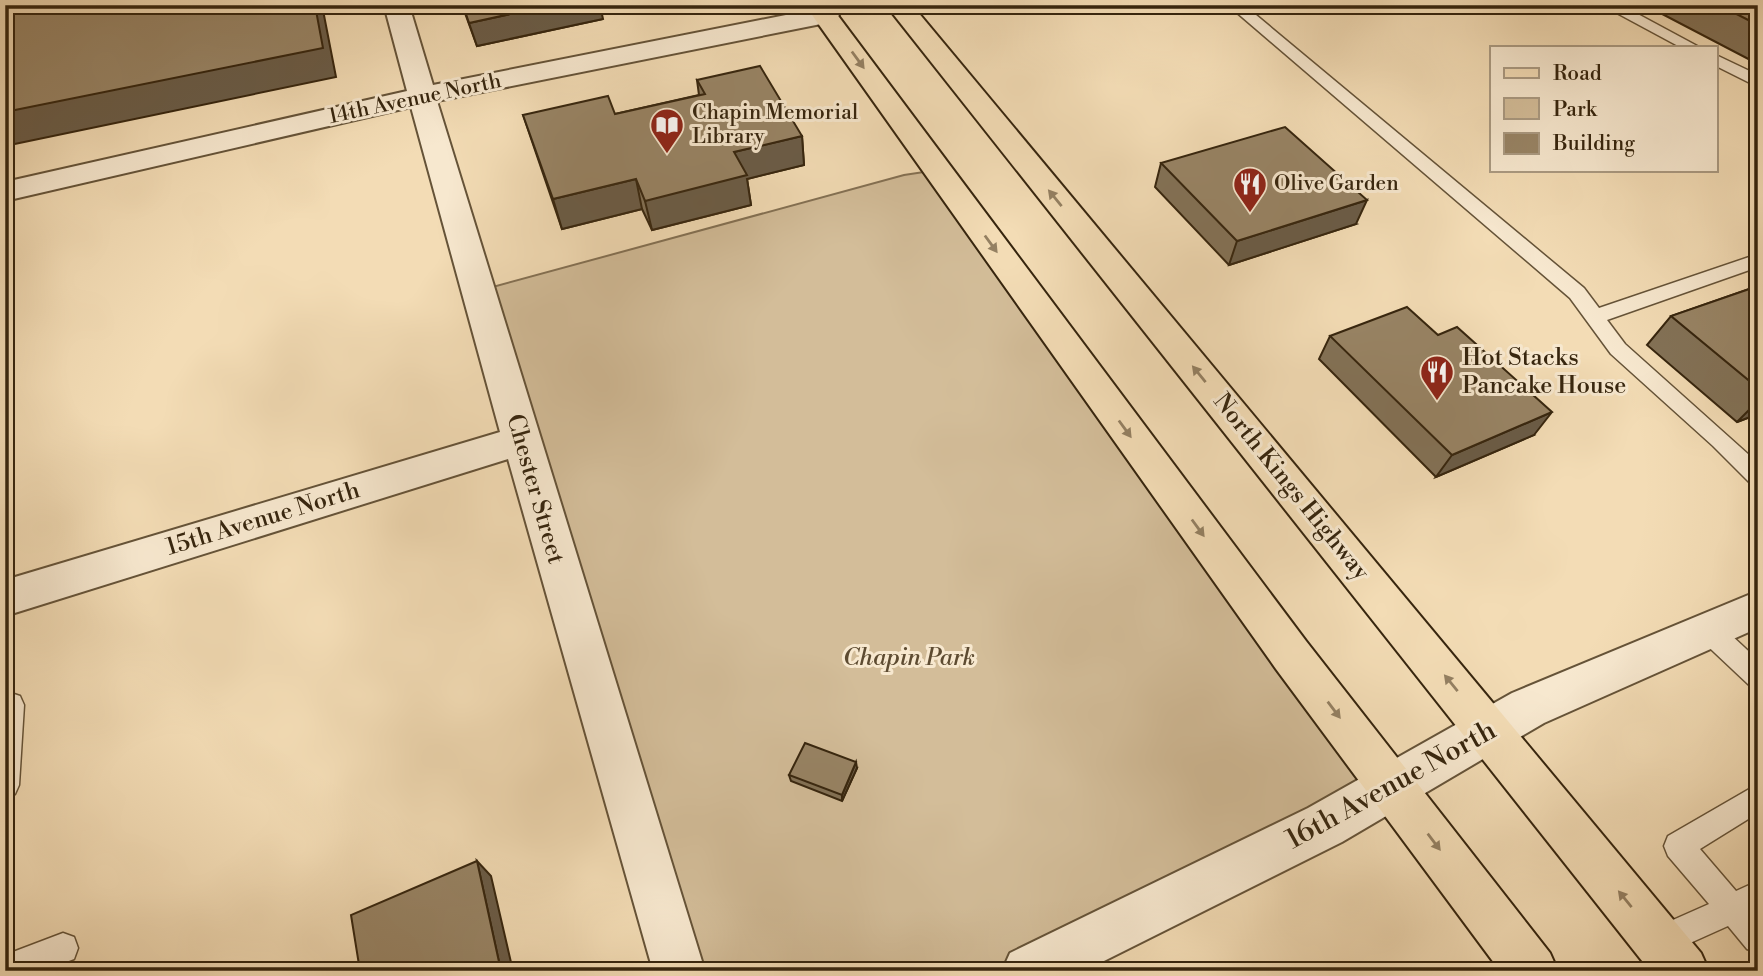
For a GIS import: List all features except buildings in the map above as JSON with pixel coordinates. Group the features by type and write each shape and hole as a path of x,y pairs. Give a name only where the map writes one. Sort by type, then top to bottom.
{"main road":[{"name":"North Kings Highway","path":"901,6 1684,971"},
{"path":"822,10 1079,366 1392,788 1532,971"}],"street":[{"name":"Chester Street","path":"396,5 521,440 679,971"},
{"name":"14th Avenue North","path":"5,192 421,96 822,10"},
{"name":"15th Avenue North","path":"5,598 521,440"},
{"name":"16th Avenue North","path":"1028,971 1325,825 1528,708 1758,609"}],"lane":[{"path":"1235,5 1577,293 1618,349 1721,440 1758,477"},
{"path":"1609,5 1688,46"},
{"path":"1718,61 1758,82"},
{"path":"1594,317 1758,260"},
{"path":"1707,629 1758,677"},
{"path":"5,707 11,705 5,785"},
{"path":"1758,797 1678,846 1744,902 1758,938"},
{"path":"1659,942 1744,902"},
{"path":"5,970 63,948"}],"green space":[{"name":"Chapin Park","path":"937,170 1392,788 1028,971 679,971 478,291 904,175"}],"place":[{"name":"Chapin Memorial Library","path":"667,155"},
{"name":"Olive Garden","path":"1250,214"},
{"name":"Hot Stacks Pancake House","path":"1437,402"}]}
